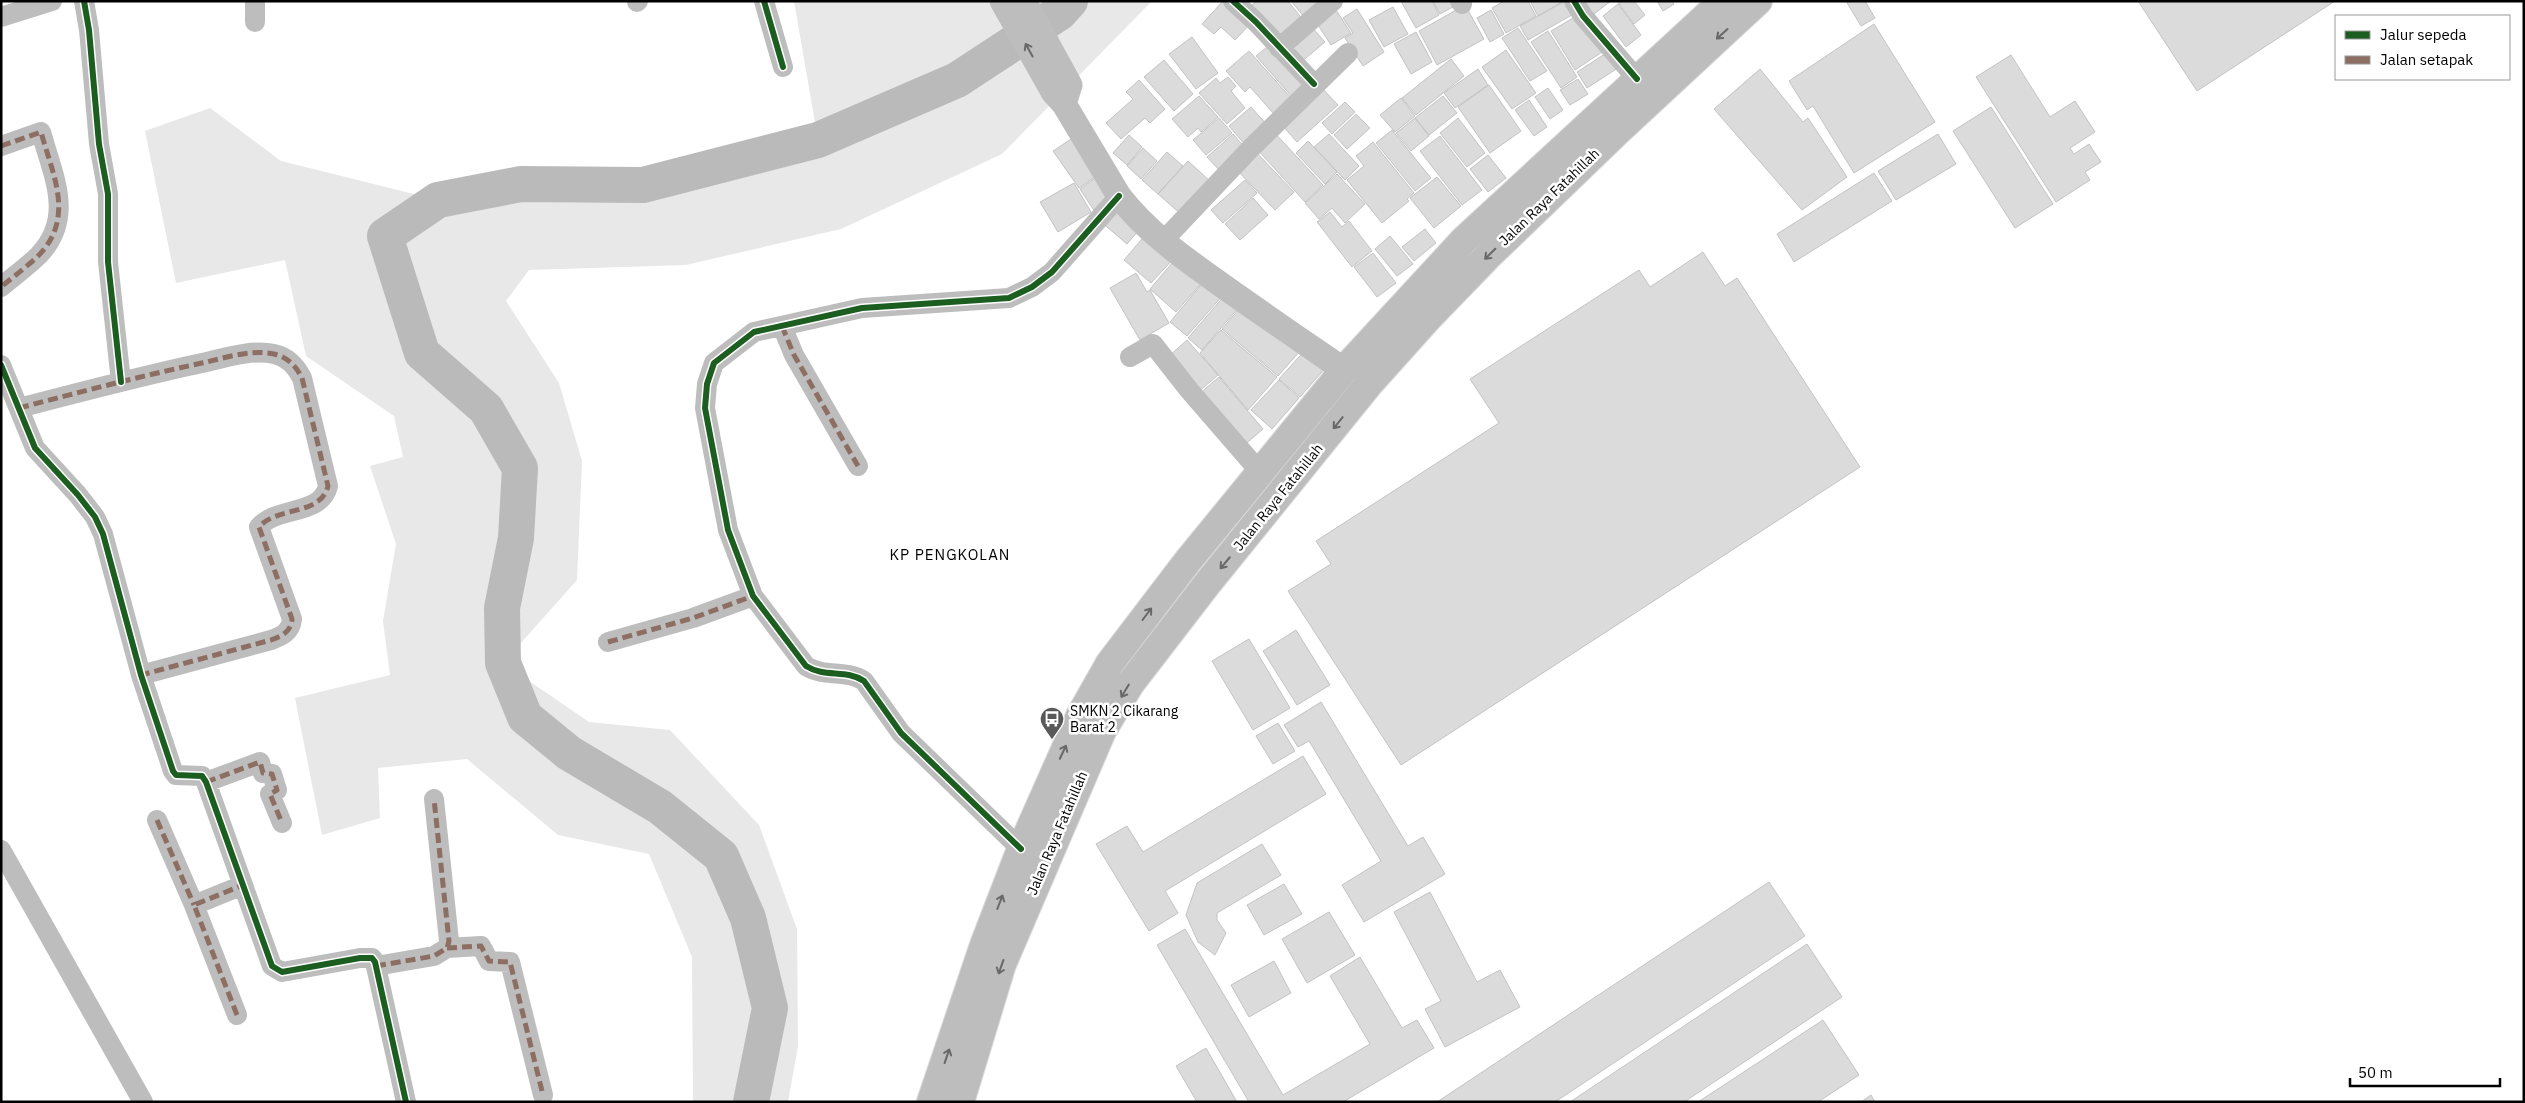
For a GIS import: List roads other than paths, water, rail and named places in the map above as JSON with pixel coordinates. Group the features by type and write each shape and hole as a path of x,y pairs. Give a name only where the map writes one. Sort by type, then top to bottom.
{"highway":[{"name":"Jalan Raya Fatahillah","path":"931,1102 984,945 1021,849 1080,716 1110,663 1177,574 1344,370 1464,240 1722,1"},
{"name":"Jalan Raya Fatahillah","path":"960,1102 1002,964 1102,732 1130,684 1207,584 1368,385 1429,317 1487,257 1758,1"}],"street":[{"path":"1,17 52,1"},
{"path":"84,1 89,30 99,144 108,194 108,262 121,382"},
{"path":"255,1 255,22"},
{"path":"764,1 783,67"},
{"path":"1002,1 1062,94 1119,196 1130,210 1163,241 1344,370"},
{"path":"1024,1 1062,94"},
{"path":"1233,1 1314,84"},
{"path":"1279,48 1333,1"},
{"path":"1574,1 1583,16 1638,79"},
{"path":"1163,241 1314,84 1348,53"},
{"path":"1,146 41,132 60,203 58,221 52,238 39,254 1,287"},
{"path":"1021,849 901,733 864,681 856,676 816,673 806,666 753,596 728,530 705,408 707,384 714,363 754,332 862,308 1009,298 1032,287 1052,272 1119,196"},
{"path":"782,326 794,354 858,466"},
{"path":"1130,357 1153,344 1260,472"},
{"path":"19,408 244,354 274,354 287,359 296,367 302,378 328,486 325,497 318,502 269,519 259,527 292,619 292,626 288,632 271,640 141,675"},
{"path":"1,365 35,448 78,495 95,517 103,534 141,675 173,771 176,775 181,776 202,776 206,782 272,966 278,971 368,957 372,958 376,966 406,1102"},
{"path":"608,642 693,618 753,596"},
{"path":"206,782 260,762 263,773 272,774 277,790 270,794 282,824"},
{"path":"434,799 449,941 447,948"},
{"path":"157,820 194,905 237,1015"},
{"path":"1,850 143,1102"},
{"path":"194,905 243,885"},
{"path":"376,966 434,956 447,948 482,946 489,961 510,962 543,1095"}],"waterway":[{"path":"751,1102 770,1008 748,918 721,856 660,807 569,753 525,717 503,663 502,608 516,538 520,468 486,409 422,353 385,236 438,200 521,184 643,185 818,140 957,80 1059,13 1070,1"}],"place":[{"name":"SMKN 2 Cikarang Barat 2","path":"1052,740"}],"district":[{"name":"KP PENGKOLAN","path":"950,554"}]}
